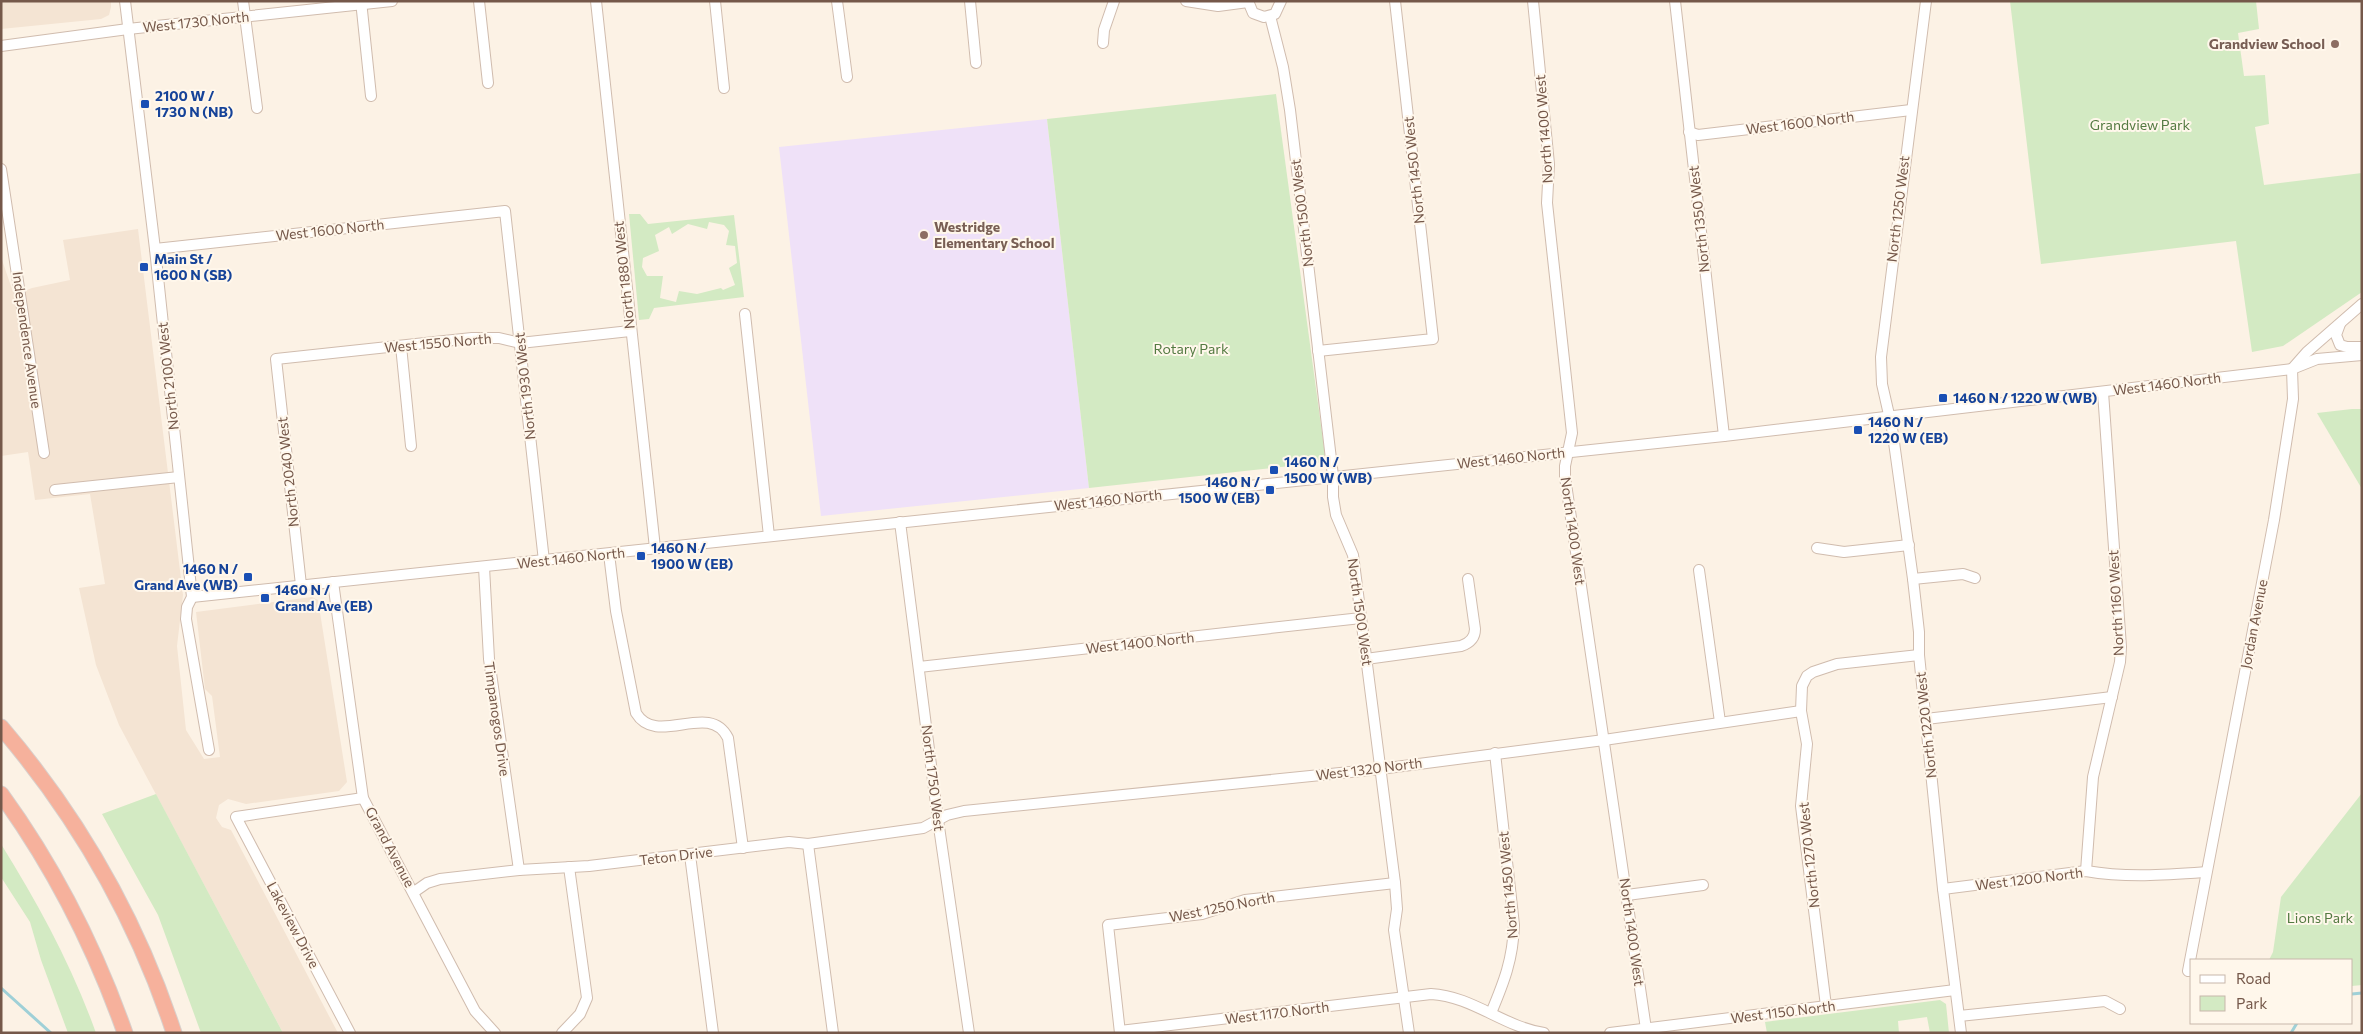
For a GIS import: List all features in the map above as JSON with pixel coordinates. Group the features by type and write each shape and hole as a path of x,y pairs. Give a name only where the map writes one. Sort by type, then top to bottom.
{"highway":[{"path":"1,728 49,787 100,866 141,948 174,1033"},
{"path":"1,794 30,837 66,899 98,966 125,1033"}],"street":[{"name":"North 2100 West","path":"125,1 155,249 192,597 186,619 209,750"},
{"path":"243,1 257,108"},
{"name":"West 1730 North","path":"1,46 361,3 392,1"},
{"path":"479,1 488,83"},
{"name":"North 1880 West","path":"596,1 630,331 655,548"},
{"path":"715,1 724,88"},
{"path":"837,1 847,77"},
{"path":"970,1 976,63"},
{"path":"1103,43 1104,30 1114,1"},
{"path":"1186,1 1218,6 1248,2 1253,13 1264,17 1270,16 1279,9 1281,1"},
{"name":"North 1450 West","path":"1318,352 1433,339 1395,1"},
{"name":"North 1400 West","path":"1533,1 1549,164 1547,203 1572,433 1570,452 1565,466 1565,478 1646,1029"},
{"name":"North 1350 West","path":"1674,1 1724,436"},
{"name":"North 1250 West","path":"1889,417 1882,384 1881,357 1926,1"},
{"path":"361,3 371,96"},
{"name":"North 1500 West","path":"1270,16 1283,67 1290,110 1333,497 1336,514 1353,555 1395,883 1397,909 1394,930 1409,1033"},
{"name":"West 1600 North","path":"1689,132 1698,135 1911,110"},
{"name":"Independence Avenue","path":"1,169 44,452"},
{"name":"West 1600 North","path":"155,249 505,211"},
{"name":"North 1930 West","path":"505,211 544,561"},
{"path":"2292,369 2307,352 2362,304"},
{"path":"746,314 769,536"},
{"path":"2341,322 2336,335 2337,341 2347,347 2362,347"},
{"name":"West 1550 North","path":"276,359 472,338 499,338 520,343 630,331"},
{"path":"401,346 411,446"},
{"name":"West 1460 North","path":"192,597 301,584 544,561 1332,476 1724,436 2292,369 2317,360 2362,355"},
{"name":"North 2040 West","path":"276,359 301,584"},
{"name":"Jordan Avenue","path":"2190,959 2274,520 2293,400 2292,369"},
{"name":"North 1160 West","path":"2086,871 2093,777 2120,662 2121,646 2103,392"},
{"name":"North 1220 West","path":"1889,417 1913,579 1943,889 1961,1033"},
{"path":"55,490 179,477"},
{"name":"North 1750 West","path":"900,522 938,820 969,1033"},
{"path":"1817,548 1844,552 1908,545"},
{"path":"609,554 616,611 636,713 644,724 655,727 710,722 720,726 728,738 744,848"},
{"name":"Timpanogos Drive","path":"484,567 489,659 519,870"},
{"path":"1699,570 1720,722"},
{"path":"1913,579 1963,574 1975,578"},
{"path":"1366,659 1461,646 1470,641 1475,635 1475,629 1468,579"},
{"name":"Grand Avenue","path":"333,582 363,798 475,1011 495,1033"},
{"name":"West 1400 North","path":"919,667 1361,618"},
{"name":"North 1270 West","path":"1826,1006 1801,806 1808,744 1801,711 1802,686 1806,676 1837,664 1919,655"},
{"path":"1926,719 2112,697"},
{"name":"West 1320 North","path":"938,820 947,815 974,810 1380,768 1604,740 1801,711"},
{"name":"North 1450 West","path":"1490,1013 1506,976 1513,944 1514,925 1495,754"},
{"name":"Lakeview Drive","path":"350,1033 236,817 363,798"},
{"name":"Teton Drive","path":"414,892 427,883 440,879 690,855 789,842 808,844 923,828 938,820"},
{"path":"808,844 833,1033"},
{"path":"690,855 713,1033"},
{"path":"562,1033 580,1014 587,998 569,867"},
{"name":"West 1200 North","path":"1943,889 2086,871 2151,876 2206,872"},
{"name":"West 1250 North","path":"1120,1032 1108,925 1202,914 1245,900 1395,883"},
{"path":"1627,895 1703,885"},
{"name":"Jordan Avenue","path":"2188,971 2190,960"},
{"name":"West 1150 North","path":"1610,1033 1646,1029 1703,1027 1826,1006 1956,990"},
{"path":"1405,998 1445,995 1519,1027 1544,1033"},
{"name":"West 1170 North","path":"1120,1032 1405,998"},
{"path":"1959,1016 2105,1001 2120,1009"}],"shaded area":[{"path":"1,1 111,1 111,7 109,15 101,19 1,29"},
{"name":"Westridge Elementary School","path":"1047,119 1089,488 821,516 779,147"},
{"path":"138,229 183,595 177,646 186,730 204,759 220,757 212,696 205,689 196,612 312,597 318,600 347,782 339,791 246,804 228,799 219,805 216,818 222,827 231,830 338,1033 283,1033 119,725 96,665 79,588 105,584 90,494 35,500 28,452 1,456 1,257 14,295 32,288 70,280 63,240"}],"green space":[{"name":"Grandview Park","path":"2010,1 2256,1 2259,29 2238,33 2244,76 2265,75 2269,124 2255,127 2264,185 2362,173 2362,292 2283,346 2252,352 2236,241 2041,264"},
{"name":"Rotary Park","path":"1276,94 1326,462 1089,488 1047,119"},
{"path":"629,214 640,214 648,224 734,215 744,297 654,308 649,319 639,320","holes":["709,222 724,225 729,231 726,245 735,246 737,263 729,268 735,285 723,290 721,288 697,294 679,291 676,302 660,298 663,276 647,276 642,267 643,258 659,251 655,235 669,227 672,234 688,224 707,229"]},
{"path":"2362,409 2362,489 2317,413"},
{"name":"Lions Park","path":"2362,793 2362,985 2353,986 2353,959 2270,959 2273,952 2281,897"},
{"path":"156,794 283,1033 201,1033 158,915 102,814"},
{"path":"1,844 54,936 87,1008 96,1033 68,1033 41,960 30,922 1,877"},
{"path":"1940,1000 1946,1004 1949,1033 1930,1033 1927,1017 1898,1021 1899,1033 1767,1033 1765,1022"}],"waterway":[{"path":"1,988 51,1033"},
{"path":"2353,994 2362,993"},
{"path":"2291,1033 2296,1024"}],"place":[{"name":"Grandview School","path":"2335,44"},
{"name":"2100 W / 1730 N (NB)","path":"145,104"},
{"name":"Westridge Elementary School","path":"924,235"},
{"name":"Main St / 1600 N (SB)","path":"144,267"},
{"name":"1460 N / 1220 W (WB)","path":"1943,398"},
{"name":"1460 N / 1220 W (EB)","path":"1858,430"},
{"name":"1460 N / 1500 W (WB)","path":"1274,470"},
{"name":"1460 N / 1500 W (EB)","path":"1270,490"},
{"name":"1460 N / 1900 W (EB)","path":"641,556"},
{"name":"1460 N / Grand Ave (WB)","path":"248,577"},
{"name":"1460 N / Grand Ave (EB)","path":"265,598"}]}
